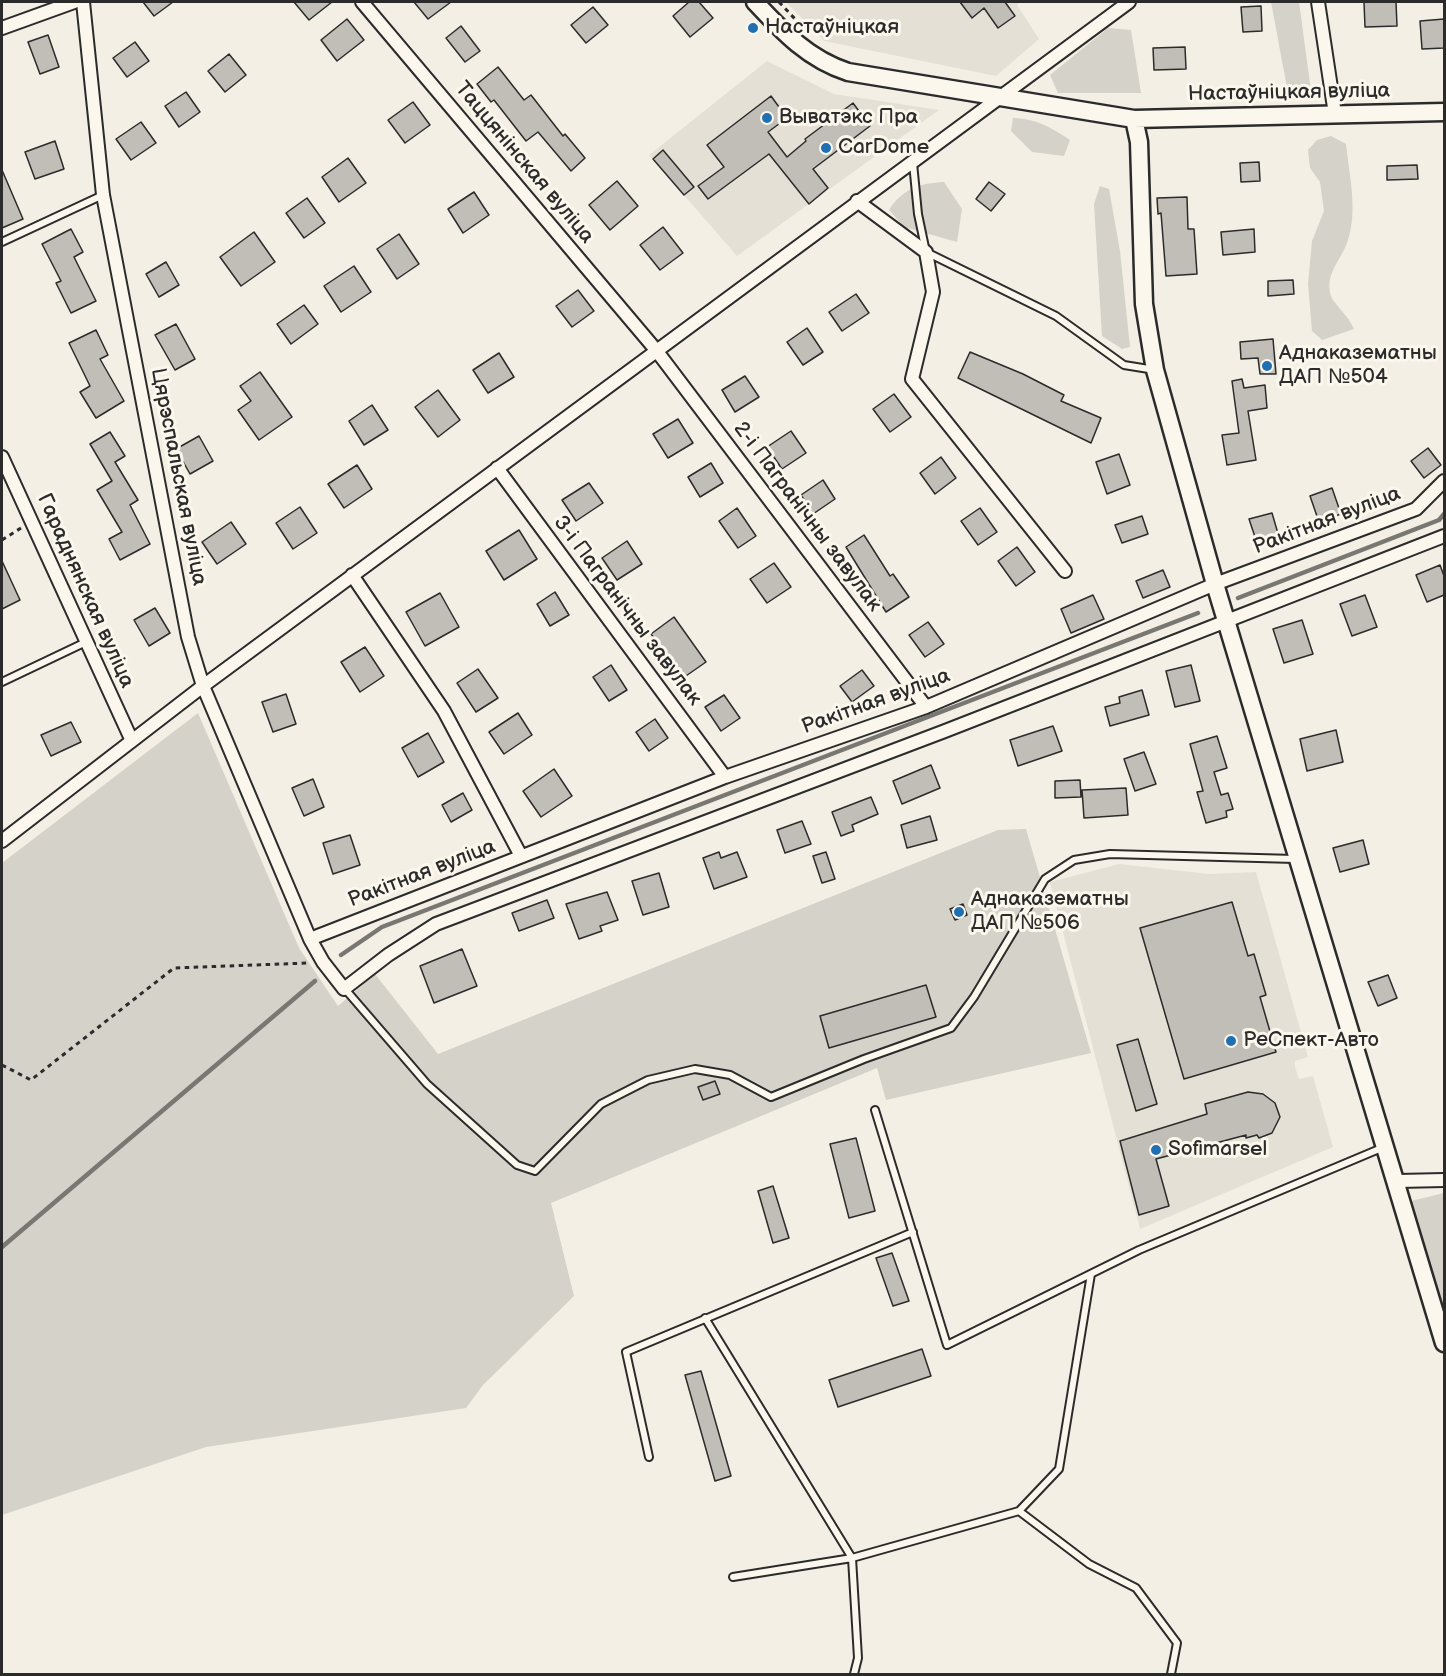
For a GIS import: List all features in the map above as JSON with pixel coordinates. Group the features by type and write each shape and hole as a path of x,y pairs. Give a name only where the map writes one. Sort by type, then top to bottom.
{"street":[{"path":"2,28 74,2"},
{"name":"Цярэспальская вуліца","path":"83,2 104,195 188,637 203,686 310,939 323,962 344,989"},
{"name":"Таццянінская вуліца","path":"362,2 656,350"},
{"path":"754,2 796,45 827,65 848,72 1001,98"},
{"path":"2,841 352,575 1129,2"},
{"path":"1318,2 1335,114"},
{"name":"Настаўніцкая вуліца","path":"1001,98 1134,119 1444,112"},
{"path":"1134,119 1139,142 1144,304 1155,370 1215,584 1398,1181 1444,1343"},
{"path":"858,201 926,252 933,292 912,379 1065,571"},
{"name":"2-і Пагранічны завулак","path":"656,350 926,707"},
{"name":"Гараднянская вуліца","path":"2,457 132,741"},
{"name":"3-і Пагранічны завулак","path":"497,468 726,777"},
{"name":"Ракітная вуліца","path":"310,939 726,777 926,707 1215,584 1416,508 1444,481"},
{"path":"344,989 388,955 436,924 672,836 1444,536"},
{"path":"352,575 444,711 520,856"},
{"path":"1398,1181 1444,1180"}],"lane":[{"path":"913,161 918,214 926,252 1056,316 1124,365 1155,370"},
{"path":"2,242 104,195"},
{"path":"2,682 86,642"},
{"path":"344,989 427,1084 517,1165 535,1171 601,1104 648,1080 695,1069 730,1075 771,1097 864,1059 951,1028 974,997 1046,879 1074,860 1110,854 1299,859"},
{"path":"875,1110 947,1345 1139,1250 1387,1146"},
{"path":"649,1457 626,1352 913,1232"},
{"path":"734,1577 852,1558 1019,1511 1059,1469 1090,1274"},
{"path":"705,1318 852,1558 858,1658 854,1674"},
{"path":"1019,1511 1089,1564 1136,1588 1177,1643 1171,1674"}],"path":[{"path":"779,2 803,27"},
{"path":"2,540 33,521"},
{"path":"2,1065 31,1080 174,968 323,962"}],"shaded area":[{"path":"786,2 1021,2 1017,5 1039,39 996,76 824,41"},
{"path":"1271,2 1299,2 1311,91 1288,93"},
{"path":"1108,28 1131,30 1141,93 1058,93 1050,75"},
{"path":"767,61 834,94 939,110 737,256 649,155"},
{"path":"1013,118 1043,125 1070,140 1064,156 1032,152 1011,131"},
{"path":"1331,136 1346,144 1353,204 1348,240 1332,273 1329,288 1332,299 1349,319 1354,329 1322,340 1312,331 1308,284 1312,241 1324,211 1320,182 1310,168 1308,150 1317,140"},
{"path":"944,182 962,209 957,242 904,227 889,210 912,188"},
{"path":"1100,186 1109,189 1120,251 1130,347 1122,349 1102,336 1094,204"},
{"path":"198,713 299,948 338,1006 375,974 438,1054 998,830 1026,829 1091,1053 886,1100 877,1068 551,1203 574,1296 483,1385 466,1408 206,1447 2,1515 2,863"},
{"path":"1119,864 1209,874 1256,872 1308,1057 1295,1061 1295,1067 1299,1079 1313,1076 1333,1147 1140,1229 1050,882"},
{"path":"1444,1193 1444,1310 1411,1201"}],"building":[{"path":"143,2 173,2 154,16"},
{"path":"294,2 332,2 309,20"},
{"path":"414,2 451,2 428,19"},
{"path":"689,2 699,2 713,18 690,37 673,16"},
{"path":"960,2 1005,2 1015,16 998,28 984,8 972,18"},
{"path":"1364,2 1396,2 1397,26 1365,27"},
{"path":"1261,6 1262,31 1243,32 1241,7"},
{"path":"593,7 608,25 586,43 571,25"},
{"path":"347,19 364,40 337,61 321,40"},
{"path":"1444,19 1444,48 1422,49 1420,21"},
{"path":"461,26 480,51 465,62 446,38"},
{"path":"48,35 59,67 40,74 28,42"},
{"path":"135,42 149,61 127,77 113,58"},
{"path":"1185,47 1186,69 1154,70 1153,48"},
{"path":"229,54 246,75 225,92 208,71"},
{"path":"498,67 524,100 531,95 563,136 565,134 585,158 571,171 538,132 526,141 494,100 491,102 477,84"},
{"path":"186,92 200,112 179,127 165,106"},
{"path":"771,96 787,118 768,132 787,157 806,141 805,139 853,103 870,126 813,169 828,188 809,204 769,154 708,199 698,186 724,167 707,145"},
{"path":"413,102 430,125 405,143 388,120"},
{"path":"141,122 156,143 131,160 116,139"},
{"path":"55,141 64,169 35,179 25,152"},
{"path":"663,150 694,187 684,195 653,159"},
{"path":"348,158 366,183 339,202 322,177"},
{"path":"1259,162 1260,181 1241,182 1240,163"},
{"path":"1417,165 1418,179 1387,180 1387,166"},
{"path":"2,170 23,219 2,228"},
{"path":"617,181 638,206 610,230 589,205"},
{"path":"989,182 1005,194 991,211 976,199"},
{"path":"474,192 489,215 463,233 448,209"},
{"path":"1187,197 1188,229 1194,229 1197,274 1166,276 1161,213 1158,214 1157,198"},
{"path":"307,198 325,223 304,238 286,213"},
{"path":"663,227 683,253 660,270 640,245"},
{"path":"71,229 83,252 74,257 96,301 71,313 56,283 61,281 42,244"},
{"path":"1254,229 1255,252 1223,255 1221,232"},
{"path":"254,232 275,262 241,286 220,257"},
{"path":"399,234 419,264 397,279 377,249"},
{"path":"166,262 179,285 159,297 146,274"},
{"path":"354,266 371,292 341,312 324,286"},
{"path":"1293,280 1294,294 1268,296 1268,281"},
{"path":"578,290 594,311 572,327 556,306"},
{"path":"856,294 869,313 842,331 829,312"},
{"path":"304,305 318,324 291,344 277,324"},
{"path":"176,324 195,359 175,370 155,335"},
{"path":"807,328 823,352 803,365 787,342"},
{"path":"96,330 108,355 100,359 124,401 96,418 80,392 90,386 69,343"},
{"path":"1273,339 1276,374 1260,374 1258,358 1241,359 1240,342"},
{"path":"970,352 1023,374 1064,395 1061,401 1101,418 1091,443 958,378"},
{"path":"499,353 514,377 488,393 473,370"},
{"path":"260,372 292,417 259,440 238,410 251,401 240,386"},
{"path":"745,376 759,397 735,412 722,390"},
{"path":"1242,379 1244,388 1265,385 1267,408 1248,411 1256,460 1227,465 1222,435 1239,433 1232,381"},
{"path":"438,390 460,420 438,437 415,407"},
{"path":"894,394 911,417 890,432 873,409"},
{"path":"372,405 388,430 364,445 349,421"},
{"path":"678,419 693,443 668,458 653,434"},
{"path":"791,431 806,453 782,469 767,447"},
{"path":"110,432 125,456 115,462 138,500 130,505 150,544 120,560 109,539 122,532 97,490 112,481 90,444"},
{"path":"199,436 213,461 190,474 176,449"},
{"path":"1428,448 1441,465 1424,478 1411,461"},
{"path":"1119,454 1130,485 1107,494 1096,462"},
{"path":"941,457 956,478 935,494 920,473"},
{"path":"711,463 723,483 700,497 688,477"},
{"path":"357,465 372,489 344,508 328,484"},
{"path":"823,480 835,499 813,514 801,495"},
{"path":"589,483 603,503 576,521 562,500"},
{"path":"1332,488 1341,514 1319,522 1310,496"},
{"path":"300,507 317,533 293,549 276,523"},
{"path":"737,508 756,536 738,548 719,521"},
{"path":"980,508 997,532 978,545 961,521"},
{"path":"1272,513 1279,537 1257,543 1249,519"},
{"path":"1142,516 1148,534 1122,543 1115,525"},
{"path":"231,522 246,544 217,564 202,542"},
{"path":"519,530 537,559 504,580 486,551"},
{"path":"864,535 890,576 893,574 909,597 886,612 846,547"},
{"path":"627,541 642,564 617,580 602,558"},
{"path":"1017,547 1035,572 1016,586 998,561"},
{"path":"2,561 20,600 2,609"},
{"path":"774,563 791,587 767,603 750,579"},
{"path":"1440,565 1444,576 1444,595 1427,602 1416,575"},
{"path":"1163,570 1170,587 1143,598 1136,581"},
{"path":"555,592 569,615 550,626 537,604"},
{"path":"440,593 459,627 425,646 406,612"},
{"path":"1093,595 1104,619 1071,633 1061,609"},
{"path":"1365,595 1377,627 1352,636 1340,604"},
{"path":"155,608 170,633 149,646 134,620"},
{"path":"674,617 706,662 683,678 651,634"},
{"path":"1302,620 1313,654 1284,663 1273,629"},
{"path":"928,622 944,644 925,657 909,635"},
{"path":"365,647 384,676 360,692 341,662"},
{"path":"611,665 627,690 609,701 593,677"},
{"path":"1191,665 1200,701 1175,707 1166,671"},
{"path":"478,669 498,698 476,712 457,683"},
{"path":"862,670 874,686 852,702 840,686"},
{"path":"1142,690 1149,715 1110,726 1105,707 1120,703 1119,697"},
{"path":"286,694 296,724 273,732 262,702"},
{"path":"724,695 740,718 721,731 705,707"},
{"path":"518,713 532,735 504,754 489,732"},
{"path":"655,719 668,738 649,751 636,732"},
{"path":"71,722 81,742 51,756 41,735"},
{"path":"1053,726 1062,751 1018,766 1010,740"},
{"path":"1336,730 1343,762 1307,771 1300,739"},
{"path":"428,733 444,762 418,777 402,748"},
{"path":"1217,736 1227,768 1214,772 1221,795 1228,793 1233,809 1226,811 1227,817 1206,823 1197,792 1203,791 1190,744"},
{"path":"1144,752 1156,784 1135,791 1124,759"},
{"path":"931,765 940,788 902,804 893,781"},
{"path":"554,769 572,796 541,817 523,791"},
{"path":"313,779 324,807 304,816 292,788"},
{"path":"1080,780 1081,797 1055,798 1055,781"},
{"path":"1126,788 1128,815 1084,818 1082,790"},
{"path":"463,793 472,810 451,822 442,805"},
{"path":"871,797 878,814 852,825 854,831 841,836 832,812"},
{"path":"930,816 937,840 907,848 901,825"},
{"path":"802,821 811,844 785,853 777,830"},
{"path":"350,835 360,865 333,874 323,843"},
{"path":"1363,840 1369,864 1340,872 1333,848"},
{"path":"719,852 721,858 737,852 747,877 714,889 703,858"},
{"path":"826,852 835,879 822,883 813,856"},
{"path":"659,873 669,907 643,915 632,881"},
{"path":"607,892 618,920 600,926 602,931 579,939 566,904"},
{"path":"547,900 554,918 519,931 512,913"},
{"path":"1232,902 1248,956 1254,954 1266,995 1260,997 1276,1052 1184,1079 1140,928"},
{"name":"Аднаказематны ДАП №506","path":"963,904 967,915 955,920 950,909"},
{"path":"462,949 477,986 434,1003 420,966"},
{"path":"1388,975 1397,998 1378,1006 1368,982"},
{"path":"926,985 936,1017 829,1048 820,1016"},
{"path":"1138,1039 1157,1104 1136,1111 1117,1045"},
{"path":"715,1081 720,1094 703,1100 698,1087"},
{"name":"Sofimarsel","path":"1248,1092 1263,1094 1275,1103 1280,1117 1272,1133 1259,1138 1257,1135 1246,1138 1246,1135 1156,1159 1169,1206 1139,1215 1120,1141 1207,1114 1205,1104"},
{"path":"856,1138 875,1211 849,1218 830,1144"},
{"path":"773,1186 789,1238 773,1243 758,1191"},
{"path":"892,1253 909,1301 893,1306 876,1258"},
{"path":"922,1349 931,1376 838,1407 829,1380"},
{"path":"701,1371 731,1476 715,1481 685,1375"}],"waterway":[{"path":"1238,598 1439,520 1444,514"},
{"path":"341,955 382,927 1198,613"},
{"path":"2,1247 315,981"}],"place":[{"name":"Настаўніцкая","path":"753,28"},
{"name":"Выватэкс Пра","path":"767,118"},
{"name":"CarDome","path":"826,148"},
{"name":"Аднаказематны ДАП №504","path":"1267,366"},
{"name":"Аднаказематны ДАП №506","path":"959,912"},
{"name":"РеСпект-Авто","path":"1231,1041"},
{"name":"Sofimarsel","path":"1156,1150"}]}
